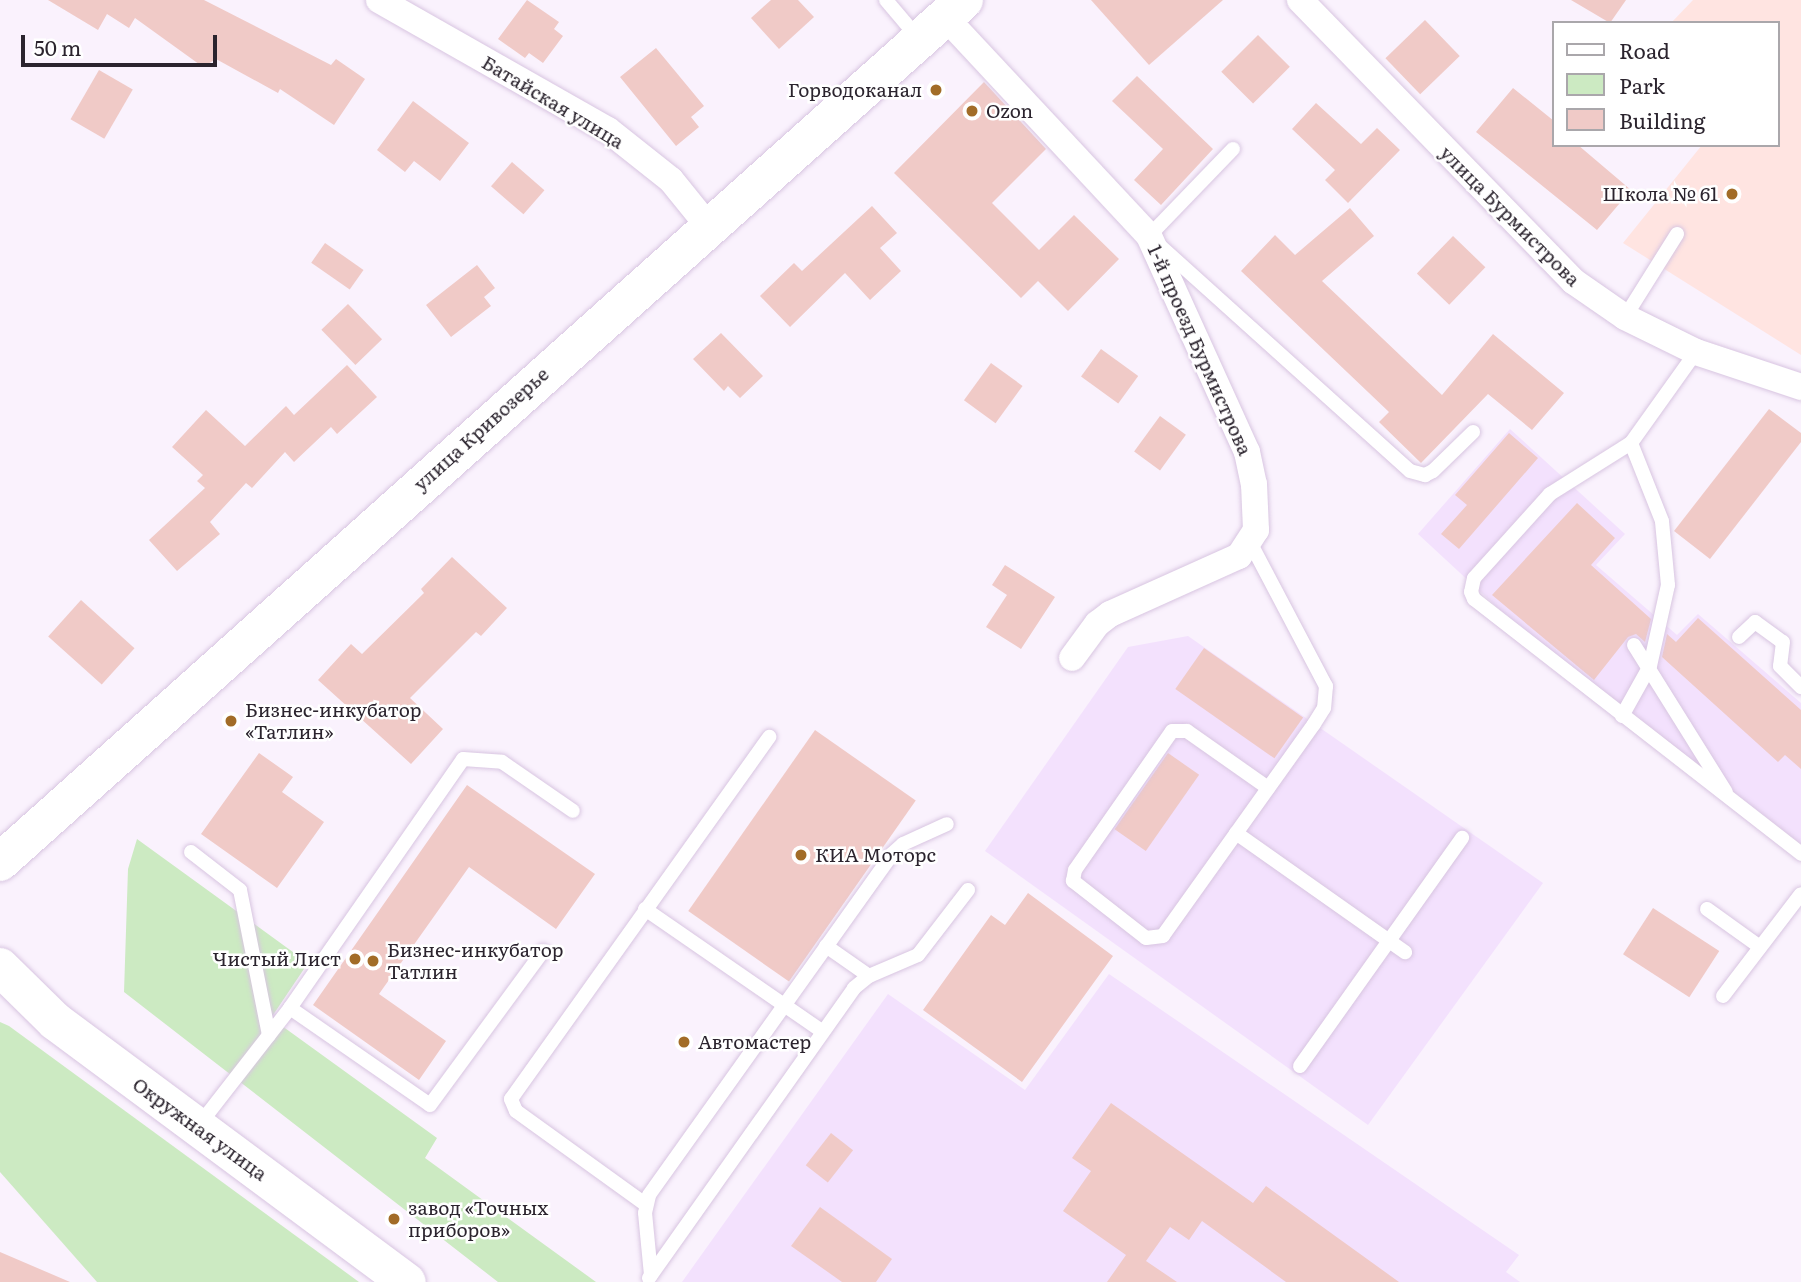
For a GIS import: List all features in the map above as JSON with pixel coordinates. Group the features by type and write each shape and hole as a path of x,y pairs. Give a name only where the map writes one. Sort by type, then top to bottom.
{"main road":[{"name":"улица Кривозерье","path":"0,862 943,19"},
{"name":"Окружная улица","path":"0,967 55,1021 407,1282"}],"street":[{"name":"Батайская улица","path":"379,0 608,130 671,180 709,227"},
{"name":"улица Бурмистрова","path":"1300,0 1525,235 1573,281 1625,317 1696,352 1801,387"},
{"name":"1-й проезд Бурмистрова","path":"943,19 1149,236 1247,452 1257,514 1251,544"},
{"path":"1072,659 1097,624 1110,614 1239,556 1251,544"}],"lane":[{"path":"886,0 943,19"},
{"path":"1233,149 1149,236 1410,471 1425,475 1433,471 1473,432"},
{"path":"1625,317 1677,234"},
{"path":"1696,352 1632,443 1549,494 1471,585 1474,599 1801,854"},
{"path":"1622,716 1650,666 1666,606 1668,574 1662,521 1632,443"},
{"path":"1251,544 1328,693 1324,708 1268,788 1236,833 1158,939 1146,938 1073,881 1074,870 1172,731 1187,731 1268,788"},
{"path":"1739,637 1755,622 1783,642 1780,666 1801,687"},
{"path":"1634,645 1650,666 1730,800"},
{"path":"646,1204 516,1111 511,1099 769,737"},
{"path":"197,1128 290,1008 463,759 502,762 573,811"},
{"path":"648,1279 646,1204 826,946 898,848 947,824"},
{"path":"1236,833 1405,952"},
{"path":"1300,1066 1462,838"},
{"path":"191,852 240,890 270,1035"},
{"path":"648,1279 854,988 869,976 918,956 968,890"},
{"path":"1723,996 1801,894"},
{"path":"646,909 823,1032"},
{"path":"1707,909 1760,947"},
{"path":"826,946 869,976"},
{"path":"290,1008 430,1105 542,951"}],"shaded area":[{"name":"Школа № 61","path":"1693,0 1801,0 1801,355 1623,243 1700,147 1780,147 1780,21 1673,21"},
{"path":"1510,429 1625,534 1596,565 1677,635 1698,614 1801,703 1801,844 1526,634 1418,534"},
{"path":"1188,636 1543,883 1368,1125 985,851 1128,647"},
{"path":"1109,974 1519,1255 1506,1272 1520,1282 682,1282 888,994 1025,1090"}],"green space":[{"path":"137,839 308,963 271,1018 437,1138 425,1158 596,1282 498,1282 124,992 128,869"},
{"path":"0,1022 359,1282 97,1282 0,1172"}],"building":[{"path":"48,0 204,0 331,65 336,59 365,79 334,125 280,89 278,93 216,59 203,67 135,18 129,28 107,14 98,30"},
{"path":"527,0 559,22 554,29 563,36 543,63 529,53 525,58 498,39"},
{"path":"771,0 798,0 814,17 779,49 751,18"},
{"path":"1091,0 1223,0 1149,65"},
{"path":"1571,0 1626,0 1611,21 1607,21"},
{"path":"1425,20 1460,56 1420,94 1385,58"},
{"path":"1258,35 1290,67 1253,104 1221,72"},
{"path":"656,48 704,106 691,117 699,127 676,146 620,77"},
{"path":"99,70 133,89 104,139 70,119"},
{"path":"1137,76 1213,149 1161,205 1134,180 1163,149 1112,101"},
{"path":"984,82 1046,149 992,203 1039,250 1074,215 1119,259 1068,311 1038,281 1021,298 894,173"},
{"path":"1513,88 1552,119 1552,147 1580,147 1631,190 1597,230 1476,132"},
{"path":"413,101 469,143 440,181 414,161 405,172 377,150"},
{"path":"1316,103 1361,144 1377,128 1400,150 1348,203 1325,180 1335,170 1292,129"},
{"path":"512,162 544,190 523,214 491,186"},
{"path":"872,206 897,233 880,248 901,271 870,300 845,273 790,327 760,296 794,263 802,271"},
{"path":"1350,208 1374,236 1322,281 1442,395 1493,334 1564,393 1532,430 1488,394 1421,463 1379,422 1389,412 1241,271 1275,235 1295,255"},
{"path":"1453,236 1485,267 1449,305 1417,273"},
{"path":"325,243 364,270 350,290 311,263"},
{"path":"477,265 495,288 484,297 491,306 451,337 426,305"},
{"path":"348,304 382,339 355,365 321,330"},
{"path":"721,333 763,376 740,398 728,386 724,391 693,359"},
{"path":"1101,349 1138,376 1118,404 1081,377"},
{"path":"991,363 1023,386 996,423 964,400"},
{"path":"347,365 377,397 337,434 331,427 294,462 285,452 252,488 246,483 210,522 220,534 177,571 149,540 205,488 197,481 203,475 172,447 206,410 245,446 286,406 294,415"},
{"path":"1769,409 1801,433 1801,442 1710,559 1674,531"},
{"path":"1160,416 1186,435 1160,470 1134,452"},
{"path":"1509,433 1538,458 1459,549 1441,534 1467,505 1455,495"},
{"path":"1577,503 1615,538 1591,565 1651,619 1645,642 1636,634 1628,637 1594,680 1492,595"},
{"path":"452,557 507,608 481,636 476,632 410,698 443,729 411,764 318,680 351,644 362,654 424,593 421,589"},
{"path":"1005,565 1055,597 1021,649 986,627 1007,595 992,585"},
{"path":"81,600 135,648 102,685 48,636"},
{"path":"1698,618 1801,710 1801,769 1785,755 1778,762 1662,657 1667,634 1676,642"},
{"path":"1204,648 1303,717 1274,758 1175,689"},
{"name":"КИА Моторс","path":"815,730 916,801 789,982 688,911"},
{"path":"259,753 293,777 282,792 324,822 277,888 201,834"},
{"path":"1168,753 1199,775 1146,851 1115,829"},
{"name":"Бизнес-инкубатор Татлин","path":"467,785 595,874 556,929 469,867 379,994 446,1041 419,1080 313,1005"},
{"path":"1028,893 1113,956 1022,1082 923,1010 991,915 1005,925"},
{"path":"1653,908 1719,951 1689,997 1623,954"},
{"path":"1111,1103 1253,1203 1266,1186 1399,1282 1286,1282 1202,1221 1189,1240 1170,1227 1146,1261 1177,1282 1107,1282 1126,1255 1063,1211 1091,1171 1072,1158"},
{"path":"831,1133 853,1150 828,1183 806,1165"},
{"path":"820,1207 892,1259 876,1282 842,1282 791,1246"},
{"path":"0,1252 70,1282 0,1282"}],"place":[{"name":"Горводоканал","path":"936,90"},
{"name":"Ozon","path":"972,111"},
{"name":"Школа № 61","path":"1732,194"},
{"name":"Бизнес-инкубатор «Татлин»","path":"231,721"},
{"name":"КИА Моторс","path":"801,855"},
{"name":"Чистый Лист","path":"355,959"},
{"name":"Бизнес-инкубатор Татлин","path":"373,961"},
{"name":"Автомастер","path":"684,1042"},
{"name":"завод «Точных приборов»","path":"394,1219"}]}
